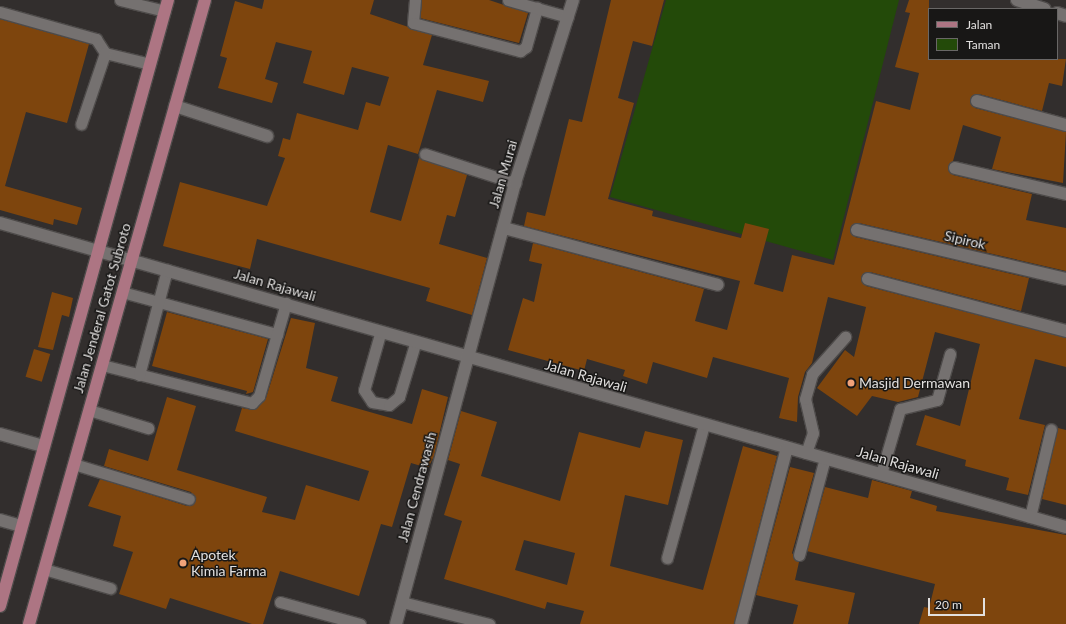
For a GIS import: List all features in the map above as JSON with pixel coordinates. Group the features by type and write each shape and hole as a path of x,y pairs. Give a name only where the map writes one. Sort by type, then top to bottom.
{"main road":[{"name":"Jalan Jenderal Gatot Subroto","path":"29,624 205,0"},
{"name":"Jalan Jenderal Gatot Subroto","path":"0,606 20,526 166,6"}],"street":[{"name":"Jalan Murai","path":"467,357 504,228 515,183 573,0"},
{"path":"1017,0 1042,8"},
{"path":"977,101 1066,125"},
{"path":"175,106 267,136"},
{"path":"955,168 1066,194"},
{"name":"Jalan Rajawali","path":"0,223 286,303 414,344 467,357 825,458 1066,528"},
{"path":"504,228 718,285"},
{"name":"Sipirok","path":"857,230 1066,279"},
{"path":"868,280 1066,331"},
{"name":"Jalan Cendrawasih","path":"396,624 467,357"},
{"path":"0,434 43,446"},
{"path":"741,624 787,448"},
{"path":"0,520 20,526"}],"lane":[{"path":"120,0 166,6"},
{"path":"415,0 410,20 413,23 520,51 526,47 537,8"},
{"path":"508,0 568,17"},
{"path":"0,12 96,39 105,53 150,64"},
{"path":"81,124 105,53"},
{"path":"425,154 515,183"},
{"path":"139,375 167,270"},
{"path":"122,292 159,304 277,334"},
{"path":"102,365 252,403 259,396 286,303"},
{"path":"380,334 364,390 372,402 389,406 399,398 414,344"},
{"path":"806,453 813,433 805,399 812,374 845,337"},
{"path":"881,474 900,410 937,400 950,354"},
{"path":"89,410 148,428"},
{"path":"667,558 704,425"},
{"path":"1030,517 1051,429"},
{"path":"799,555 825,458"},
{"path":"74,464 189,499"},
{"path":"44,569 110,588"},
{"path":"280,602 360,624"},
{"path":"402,602 489,624"}],"green space":[{"path":"666,0 899,0 833,260 610,197"}],"building":[{"path":"264,0 374,0 370,14 432,35 423,65 489,81 483,102 437,90 418,154 388,145 370,212 401,221 419,158 467,175 455,217 447,215 439,244 487,258 472,315 426,301 430,288 257,239 250,269 163,246 180,182 267,206 285,158 278,156 283,138 290,140 297,113 358,130 366,102 380,106 389,77 352,67 344,95 303,83 312,51 276,42 265,79 278,83 272,103 218,88 227,58 220,56 235,1 262,9"},
{"path":"422,0 489,0 528,13 519,43 420,18"},
{"path":"611,0 664,0 652,46 633,41 618,98 634,103 608,199 653,211 652,216 741,238 745,223 769,229 754,284 783,292 792,255 834,265 876,101 910,110 919,73 895,67 910,13 905,12 909,0 929,0 928,60 1066,59 1062,86 1049,83 1042,111 979,94 970,99 975,108 1066,132 1063,183 992,169 1001,137 963,125 953,161 948,167 953,175 1032,194 1026,220 1066,228 1066,271 859,223 850,229 855,237 1029,278 1021,311 870,272 861,277 866,286 1066,338 1066,367 1035,359 1019,419 1045,425 1028,495 1006,490 1009,478 965,466 966,460 916,445 925,415 960,426 980,344 935,332 918,397 898,402 872,396 857,416 817,388 845,350 854,357 866,307 828,297 812,363 805,372 798,397 797,422 779,418 789,378 713,357 707,378 653,362 647,384 623,376 625,370 587,359 584,371 508,350 523,298 534,302 542,264 529,261 533,243 704,289 695,321 727,330 740,281 524,226 527,212 545,216 569,119 582,122"},
{"path":"0,19 89,44 67,123 26,112 5,186 82,208 77,225 54,219 53,225 0,210"},
{"path":"52,292 73,298 69,317 62,315 53,350 38,347"},
{"path":"167,312 268,339 253,392 246,394 247,391 152,366"},
{"path":"291,318 315,323 306,368 338,377 331,401 412,424 422,389 448,397 434,456 428,468 411,463 392,527 381,524 359,596 280,571 263,624 252,624 170,598 166,609 119,594 133,552 113,546 121,516 88,506 100,479 187,506 196,501 191,492 104,466 109,449 148,461 167,397 196,406 177,470 267,497 262,512 295,520 306,485 359,501 369,471 235,431 242,408 254,410 266,398"},
{"path":"34,349 50,354 42,382 26,377"},
{"path":"461,411 497,422 481,476 560,501 579,432 640,448 645,431 683,440 668,505 625,495 610,566 703,590 743,446 777,456 734,624 580,624 584,611 547,602 545,609 444,579 462,521 444,515 460,464 448,460","holes":["524,540 575,553 567,585 515,570"]},
{"path":"1058,428 1066,430 1066,505 1042,499"},
{"path":"790,467 814,473 792,553 799,562 795,580 855,593 848,624 793,624 798,605 756,595"},
{"path":"872,480 912,491 910,498 937,506 936,511 1066,535 1066,624 919,624 924,607 929,608 935,584 807,551 825,487 868,498"}],"place":[{"name":"Masjid Dermawan","path":"851,383"},
{"name":"Apotek Kimia Farma","path":"183,563"}]}
